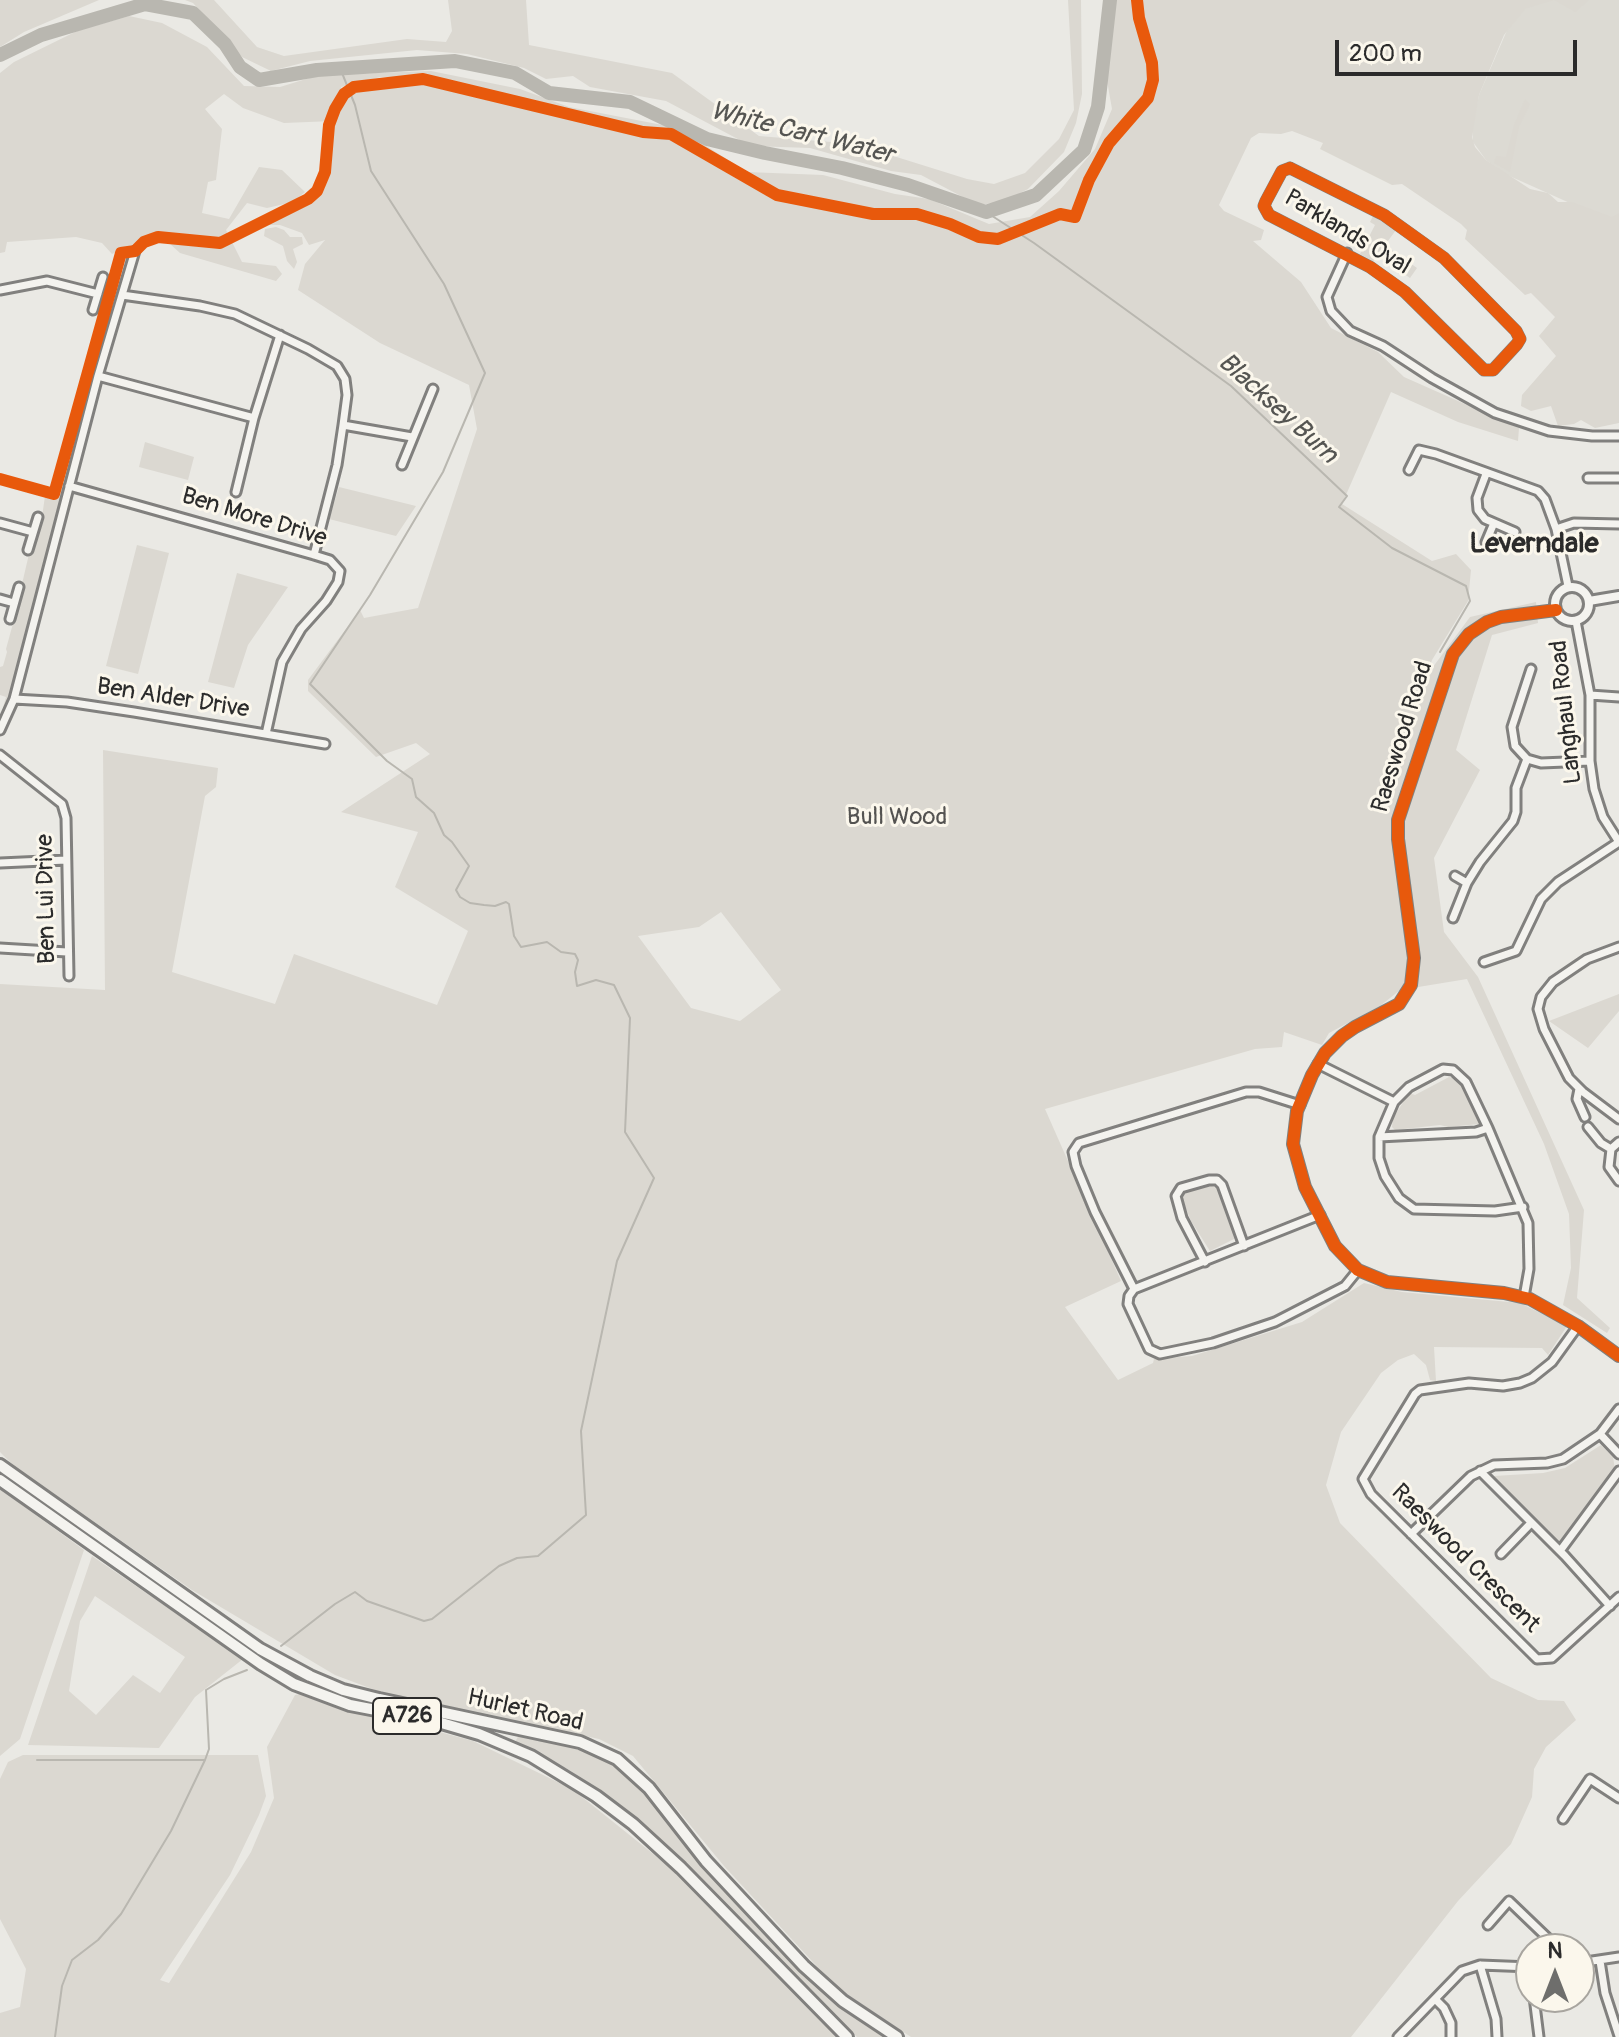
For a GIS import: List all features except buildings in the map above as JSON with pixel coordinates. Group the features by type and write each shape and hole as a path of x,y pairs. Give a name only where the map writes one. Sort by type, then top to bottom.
{"main road":[{"name":"Hurlet Road","path":"0,1465 260,1649 297,1670 343,1690 580,1742 617,1759 649,1788 706,1861 804,1966 843,2001 897,2037"},
{"name":"Hurlet Road","path":"0,1480 294,1684 350,1705 438,1722 479,1734 531,1756 586,1789 633,1824 681,1868 847,2037"}],"street":[{"name":"Parklands Oval","path":"1290,168 1372,208 1444,258 1516,331 1520,339 1493,370 1484,370 1405,292 1347,253 1269,215 1264,206 1282,171 1290,168"},
{"path":"0,730 14,699 98,376 135,251"},
{"path":"1347,253 1327,297 1331,311 1350,331 1383,346 1495,413 1549,431 1619,436"},
{"path":"93,310 103,277"},
{"path":"0,290 47,281 98,294"},
{"path":"122,295 235,314 337,366 345,379 347,395 337,465 314,555"},
{"path":"236,492 254,418 280,335"},
{"path":"98,376 254,418"},
{"path":"402,465 433,389"},
{"path":"343,425 412,437"},
{"path":"1409,470 1417,447 1538,491 1545,499 1556,529 1568,586"},
{"path":"1486,474 1477,506 1483,517 1515,532"},
{"path":"1588,478 1619,478"},
{"name":"Ben More Drive","path":"69,486 330,560 340,571 338,582 326,601 301,629 282,662 266,734"},
{"path":"28,550 38,517"},
{"path":"0,523 33,532"},
{"path":"1486,542 1494,523"},
{"path":"1556,529 1574,523 1619,524"},
{"path":"1568,586 1582,589 1589,601 1586,614 1576,621 1563,619 1556,610 1557,595 1568,586"},
{"path":"10,619 19,587"},
{"path":"1589,601 1619,596"},
{"path":"0,599 14,603"},
{"name":"Raeswood Road","path":"1358,1270 1342,1256 1301,1176 1293,1144 1300,1105 1318,1064 1342,1036 1399,1004 1411,985 1414,958 1398,820 1453,654 1469,634 1487,622 1501,617 1556,610"},
{"name":"Langhaul Road","path":"1576,621 1590,695 1590,761 1594,789 1603,817 1619,842"},
{"path":"1531,669 1512,727 1515,746 1527,759 1541,763 1590,761"},
{"path":"1590,695 1619,697"},
{"name":"Ben Alder Drive","path":"14,699 67,702 325,744"},
{"name":"Ben Lui Drive","path":"0,755 62,804 66,818 69,976"},
{"path":"1453,918 1467,883 1513,821 1516,788 1527,759"},
{"path":"1484,962 1516,951 1541,899 1558,882 1619,842"},
{"path":"0,863 66,860"},
{"path":"1455,876 1467,883"},
{"path":"1619,947 1587,959 1553,982 1541,997 1538,1009 1544,1029 1569,1078 1619,1119"},
{"path":"0,948 67,952"},
{"path":"1516,951 1524,958"},
{"path":"1318,1064 1397,1099"},
{"path":"1523,1207 1455,1211 1419,1210 1407,1206 1385,1176 1379,1158 1379,1137 1397,1099 1409,1087 1443,1069 1453,1070 1466,1082 1523,1207 1528,1223 1530,1257 1524,1297"},
{"path":"1579,1089 1577,1099 1585,1117"},
{"path":"1134,1289 1095,1212 1076,1166 1073,1152 1079,1143 1254,1091 1300,1105"},
{"path":"1588,1127 1601,1143 1611,1149"},
{"path":"1379,1137 1476,1132 1488,1128"},
{"path":"1619,1142 1611,1149 1609,1167 1619,1181"},
{"path":"1205,1262 1182,1218 1176,1196 1181,1188 1217,1180 1222,1185 1244,1246"},
{"path":"1320,1215 1134,1289 1128,1304 1149,1349 1160,1354 1213,1343 1265,1326 1299,1312 1345,1286 1358,1270 1387,1282 1524,1297 1578,1326 1619,1356"},
{"name":"Raeswood Crescent","path":"1578,1326 1552,1362 1532,1378 1503,1386 1469,1383 1420,1390 1363,1479 1371,1494 1537,1659 1552,1658 1619,1597"},
{"path":"1411,1534 1471,1476 1494,1465 1547,1463 1563,1459 1600,1434 1619,1409"},
{"path":"1600,1434 1619,1454"},
{"path":"1480,1471 1610,1606"},
{"path":"1560,1551 1619,1471"},
{"path":"1501,1554 1531,1523"},
{"path":"1563,1819 1590,1779 1619,1798"},
{"path":"1488,1925 1509,1901 1542,1933"},
{"path":"1595,1961 1619,1957"},
{"path":"1600,1961 1605,1993 1619,2036"},
{"path":"1480,1965 1496,2019 1497,2037"},
{"path":"1398,2037 1462,1971 1480,1965 1515,1966"},
{"path":"1435,1999 1444,2008 1451,2023 1451,2037"},
{"path":"1536,2013 1539,2037"}],"shaded area":[{"path":"1538,0 1619,0 1619,225 1505,174 1486,160 1473,142 1472,127 1479,95 1518,5"}],"green space":[{"path":"0,0 99,0 24,32 0,47"},
{"path":"185,0 214,0 257,47 284,56 407,39 446,42 452,31 448,0 526,0 529,45 672,73 759,136 855,144 967,179 994,184 1025,173 1059,139 1074,110 1068,0 1081,0 1082,94 1076,123 1064,152 1028,189 1003,202 978,205 921,175 891,171 810,148 751,146 666,101 590,87 573,76 546,79 524,68 467,54 417,50 310,61 271,71 242,57 193,3"},
{"name":"Bull Wood","path":"1109,0 1554,0 1525,9 1504,35 1479,95 1472,137 1475,147 1486,160 1530,189 1548,193 1558,202 1572,202 1612,217 1619,213 1619,423 1595,428 1581,420 1558,426 1551,406 1531,411 1521,406 1522,395 1556,356 1539,336 1555,317 1531,293 1525,295 1465,239 1467,230 1461,224 1402,184 1392,185 1320,149 1323,143 1292,131 1259,133 1251,138 1219,205 1224,211 1264,230 1261,240 1253,241 1301,282 1331,328 1378,352 1404,377 1519,428 1518,441 1458,422 1391,392 1342,504 1432,561 1456,554 1471,570 1468,601 1432,660 1427,675 1470,617 1536,602 1538,623 1492,635 1456,750 1480,770 1434,858 1444,932 1478,977 1584,1210 1577,1298 1610,1328 1607,1333 1563,1305 1571,1268 1569,1214 1544,1144 1467,979 1400,990 1380,1006 1329,1033 1322,1045 1284,1032 1282,1047 1255,1049 1045,1109 1121,1281 1065,1307 1118,1380 1153,1363 1154,1359 1192,1356 1302,1322 1364,1283 1402,1292 1520,1303 1567,1326 1548,1355 1542,1348 1434,1347 1436,1381 1430,1380 1426,1365 1414,1354 1398,1360 1381,1373 1341,1432 1326,1485 1340,1523 1491,1678 1538,1700 1564,1701 1576,1720 1546,1747 1534,1769 1532,1797 1511,1844 1458,1901 1351,2037 911,2037 836,1987 724,1866 633,1756 599,1739 383,1693 335,1675 192,1590 14,1466 0,1452 0,984 105,990 103,750 218,768 216,787 205,796 172,972 275,1004 294,954 437,1005 468,931 395,887 418,832 341,812 430,754 416,743 376,757 308,691 308,680 360,610 364,618 418,608 477,429 469,385 380,343 298,290 305,264 325,240 309,245 302,233 280,225 263,225 305,207 324,189 331,171 333,121 284,123 243,108 224,94 205,109 222,129 216,180 208,182 202,213 229,219 259,167 282,170 305,192 293,202 267,208 247,203 226,230 242,262 276,266 282,274 276,281 180,253 158,233 112,254 102,243 76,237 7,242 5,252 0,253 0,73 14,62 77,31 129,16 162,23 207,47 244,86 280,87 319,75 431,71 520,89 569,107 678,128 747,172 823,175 895,194 929,199 989,224 1030,217 1059,191 1095,149 1112,109 1106,75 1106,8","holes":["380,77 422,77 505,96 507,101 423,83 361,90 342,98 341,87","721,912 781,990 740,1021 691,1008 638,936 699,927"]},
{"path":"1554,0 1589,0 1575,12"},
{"path":"1525,99 1530,104 1519,127 1510,172 1494,163 1496,156 1506,157"},
{"path":"1373,216 1396,230 1385,245 1417,268 1410,278 1379,256 1373,261 1360,254 1375,225 1370,222"},
{"path":"276,227 290,237 302,237 303,244 293,249 297,262 294,269 287,261 283,246 264,236 265,229"},
{"path":"145,442 194,457 188,480 139,467"},
{"path":"59,485 65,489 6,711 3,708 6,697 0,695 0,667 7,652 45,496 57,497"},
{"path":"339,487 416,506 396,536 329,519"},
{"path":"137,545 169,553 138,674 106,666"},
{"path":"237,573 288,587 248,645 234,688 208,682"},
{"path":"1619,994 1619,1011 1588,1048 1549,1021"},
{"path":"1449,1077 1462,1080 1479,1124 1395,1130 1392,1127 1393,1118 1409,1093 1415,1095"},
{"path":"1211,1186 1217,1188 1236,1238 1210,1251 1191,1221 1181,1197 1186,1192"},
{"path":"1601,1445 1613,1457 1615,1469 1563,1542 1555,1542 1549,1531 1493,1480 1494,1476 1543,1473 1565,1468"},
{"path":"0,1489 84,1550 20,1739 0,1756"},
{"path":"92,1556 243,1659 195,1697 159,1748 28,1745","holes":["95,1596 185,1657 160,1693 133,1675 96,1715 69,1691 80,1621"]},
{"path":"295,1695 473,1741 572,1789 672,1869 841,2037 0,2037 0,2013 20,2007 26,1969 0,1919 0,1779 8,1762 23,1755 258,1755 266,1796 259,1815 230,1875 160,1980 169,1983 251,1852 274,1798 267,1747"},
{"path":"519,1735 587,1750 627,1774 712,1874 833,2002 890,2037 857,2037 638,1822 571,1771 515,1742"}],"waterway":[{"name":"White Cart Water","path":"0,55 41,35 145,4 193,13 225,44 240,67 259,80 317,70 455,61 515,73 549,93 630,102 707,139 908,185 986,212 1036,195 1084,150 1098,107 1110,0"},
{"path":"281,1646 355,1592 367,1601 424,1621 432,1619 499,1566 517,1558 538,1556 586,1515 581,1431 617,1261 654,1178 625,1132 630,1018 614,985 596,980 577,986 575,972 578,960 575,954 561,952 547,942 521,947 514,936 509,904 484,905 470,903 460,897 456,890 469,866 444,835 434,813 416,797 412,779 387,761 310,684 370,595 443,472 485,373 444,284 371,171 355,105 340,68"},
{"name":"Blacksey Burn","path":"986,212 1034,243 1231,386 1347,496 1339,507 1392,548 1466,586 1470,601 1440,652"},
{"path":"37,1760 205,1760 209,1749 206,1690 247,1670"},
{"path":"55,2037 62,1986 72,1960 98,1940 121,1914 171,1831 205,1760"}],"cycle path":[{"path":"0,479 54,494 121,253 135,251 144,242 158,237 220,243 308,199 317,191 325,172 329,125 335,109 344,94 354,87 423,79 643,132 671,134 777,195 873,214 917,214 979,237 998,239 1060,214 1075,217 1089,180 1109,143 1148,98 1153,80 1152,63 1137,0"},
{"path":"1290,168 1384,215 1444,258 1516,331 1520,339 1517,344 1493,370 1484,370 1405,292 1370,267 1269,215 1264,206 1266,201 1282,171 1290,168"},
{"path":"1556,610 1501,617 1487,622 1469,634 1453,654 1398,820 1414,958 1411,985 1399,1004 1355,1027 1325,1053 1297,1111 1293,1144 1305,1187 1335,1246 1358,1270 1387,1282 1504,1293 1530,1299 1578,1326 1619,1356"}],"district":[{"name":"Leverndale","path":"1534,545"}]}
